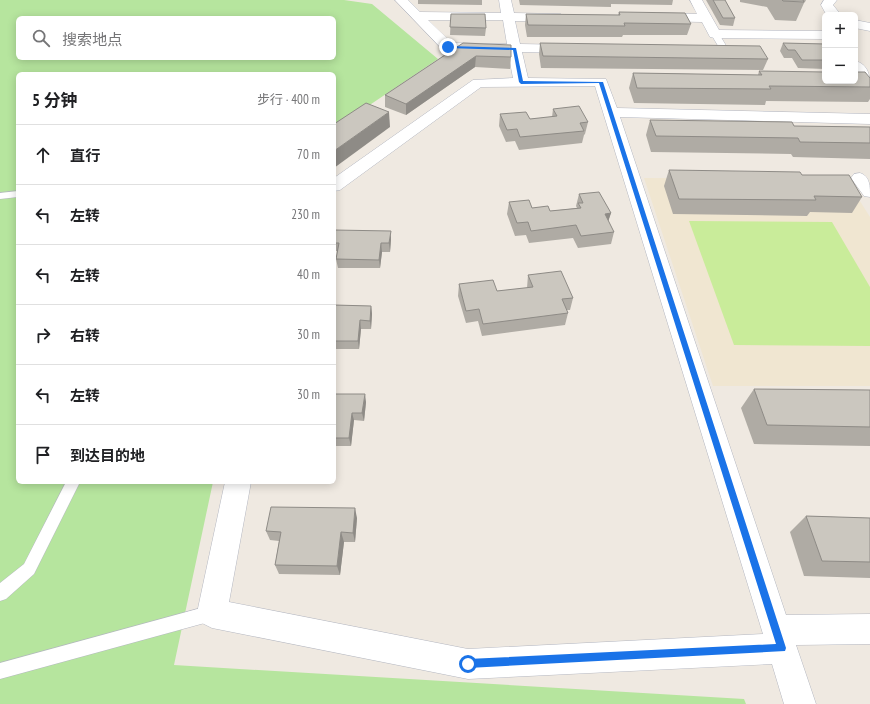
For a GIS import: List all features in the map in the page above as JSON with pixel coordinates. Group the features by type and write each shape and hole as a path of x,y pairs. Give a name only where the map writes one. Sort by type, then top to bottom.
{"street":[{"path":"401,0 448,47 584,49"},
{"path":"505,0 521,82"},
{"path":"696,0 715,34 822,35"},
{"path":"831,0 827,5 831,12"},
{"path":"417,16 571,17"},
{"path":"642,17 706,18"},
{"path":"858,25 870,27"},
{"path":"709,49 724,49"},
{"path":"858,70 870,84"},
{"path":"336,185 478,83 601,82 800,704"},
{"path":"610,112 870,119"},
{"path":"870,178 860,178 870,192"},
{"path":"238,484 212,613 468,664 778,639 870,629"}],"lane":[{"path":"715,34 724,49"},
{"path":"0,196 16,194"},
{"path":"0,593 29,569 72,484"},
{"path":"0,671 212,613"}],"shaded area":[{"path":"644,178 846,179 870,217 870,386 713,386"}],"green space":[{"path":"0,0 344,0 372,4 438,59 336,128 336,72 16,72 16,484 213,484 174,665 744,699 746,704 0,704"},
{"path":"689,221 832,222 870,287 870,346 734,345"}],"building":[{"path":"713,0 725,0 735,18 723,18"},
{"path":"782,0 803,0 804,2 783,1"},
{"path":"619,12 685,13 691,24 624,23 625,26 528,25 526,14 620,15"},
{"path":"451,14 485,14 486,28 450,27"},
{"path":"463,43 511,45 511,57 476,56 406,104 385,95"},
{"path":"540,43 760,46 768,59 543,56"},
{"path":"783,43 822,44 822,60 802,60 795,50 788,50"},
{"path":"759,71 822,72 822,84 858,84 858,72 865,72 870,78 870,87 769,86 771,89 637,88 633,73 762,75"},
{"path":"366,103 389,112 336,150 336,123"},
{"path":"579,106 588,122 580,123 584,131 520,137 517,129 507,130 500,114 526,112 530,119 557,116 553,109"},
{"path":"650,120 792,122 794,126 870,127 870,143 800,142 798,138 656,136"},
{"path":"669,170 800,172 802,175 849,175 862,197 814,196 816,200 679,199"},
{"path":"599,192 611,213 605,214 614,232 581,236 576,225 531,231 528,222 517,223 509,202 529,200 532,208 548,206 550,211 581,208 578,203 583,203 579,194"},
{"path":"336,230 391,231 389,243 381,243 379,260 336,259 339,243 336,243"},
{"path":"561,271 573,298 562,299 568,313 483,324 479,309 466,311 459,284 493,280 497,291 533,287 528,275"},
{"path":"336,305 371,306 370,321 360,320 358,341 336,341"},
{"path":"754,389 870,390 870,427 767,425"},
{"path":"336,394 365,394 362,413 352,413 349,438 336,438"},
{"path":"271,507 355,508 353,533 341,532 337,566 275,565 281,532 266,531"},
{"path":"806,516 870,518 870,562 822,561"}],"route":[{"path":"448,47 515,49 521,82 601,82 781,648 468,664"}]}
